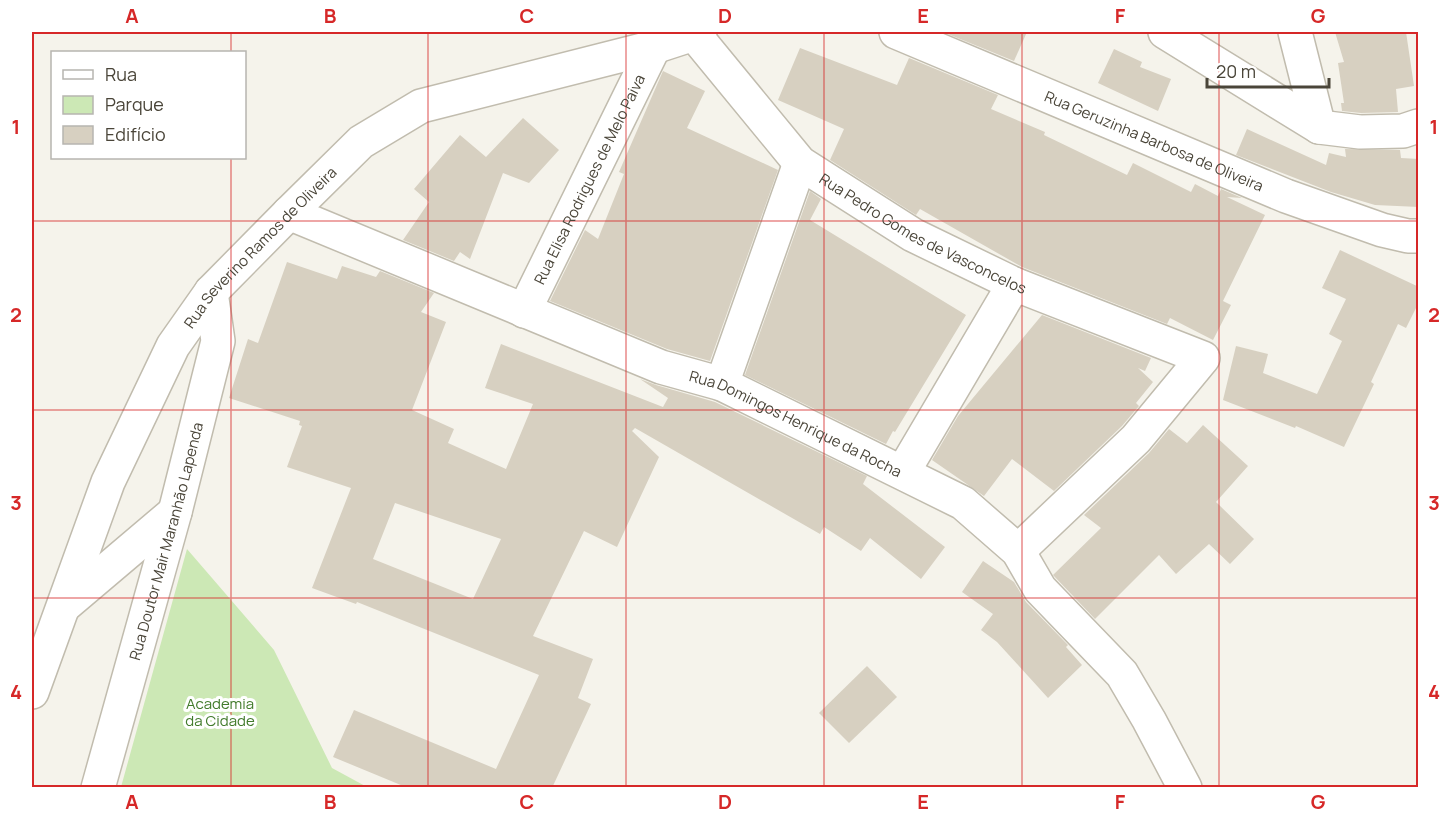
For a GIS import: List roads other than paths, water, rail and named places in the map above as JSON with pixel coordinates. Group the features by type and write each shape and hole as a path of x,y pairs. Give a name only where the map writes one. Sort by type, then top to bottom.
{"street":[{"name":"Rua Geruzinha Barbosa de Oliveira","path":"896,32 1286,196 1382,230 1419,236"},
{"path":"1165,32 1319,127 1360,132 1403,131 1419,126"},
{"path":"1295,32 1319,127"},
{"name":"Rua Severino Ramos de Oliveira","path":"32,692 108,482 173,345 211,292 289,213 361,142 421,106 654,47 697,33"},
{"name":"Rua Pedro Gomes de Vasconcelos","path":"697,33 800,163 913,235 1014,284 1203,358 1136,439 1018,551"},
{"name":"Rua Elisa Rodrigues de Melo Paiva","path":"524,311 654,47"},
{"path":"722,384 800,163"},
{"name":"Rua Domingos Henrique da Rocha","path":"289,213 661,367 722,384 963,503 1018,551 1040,589 1122,674 1185,788"},
{"path":"903,472 1014,284"},
{"name":"Rua Doutor Mair Maranhão Lapenda","path":"98,788 174,512 218,341 211,292"},
{"path":"62,608 174,512"}],"park label":[{"name":"Academia da Cidade","path":"220,712"}]}
